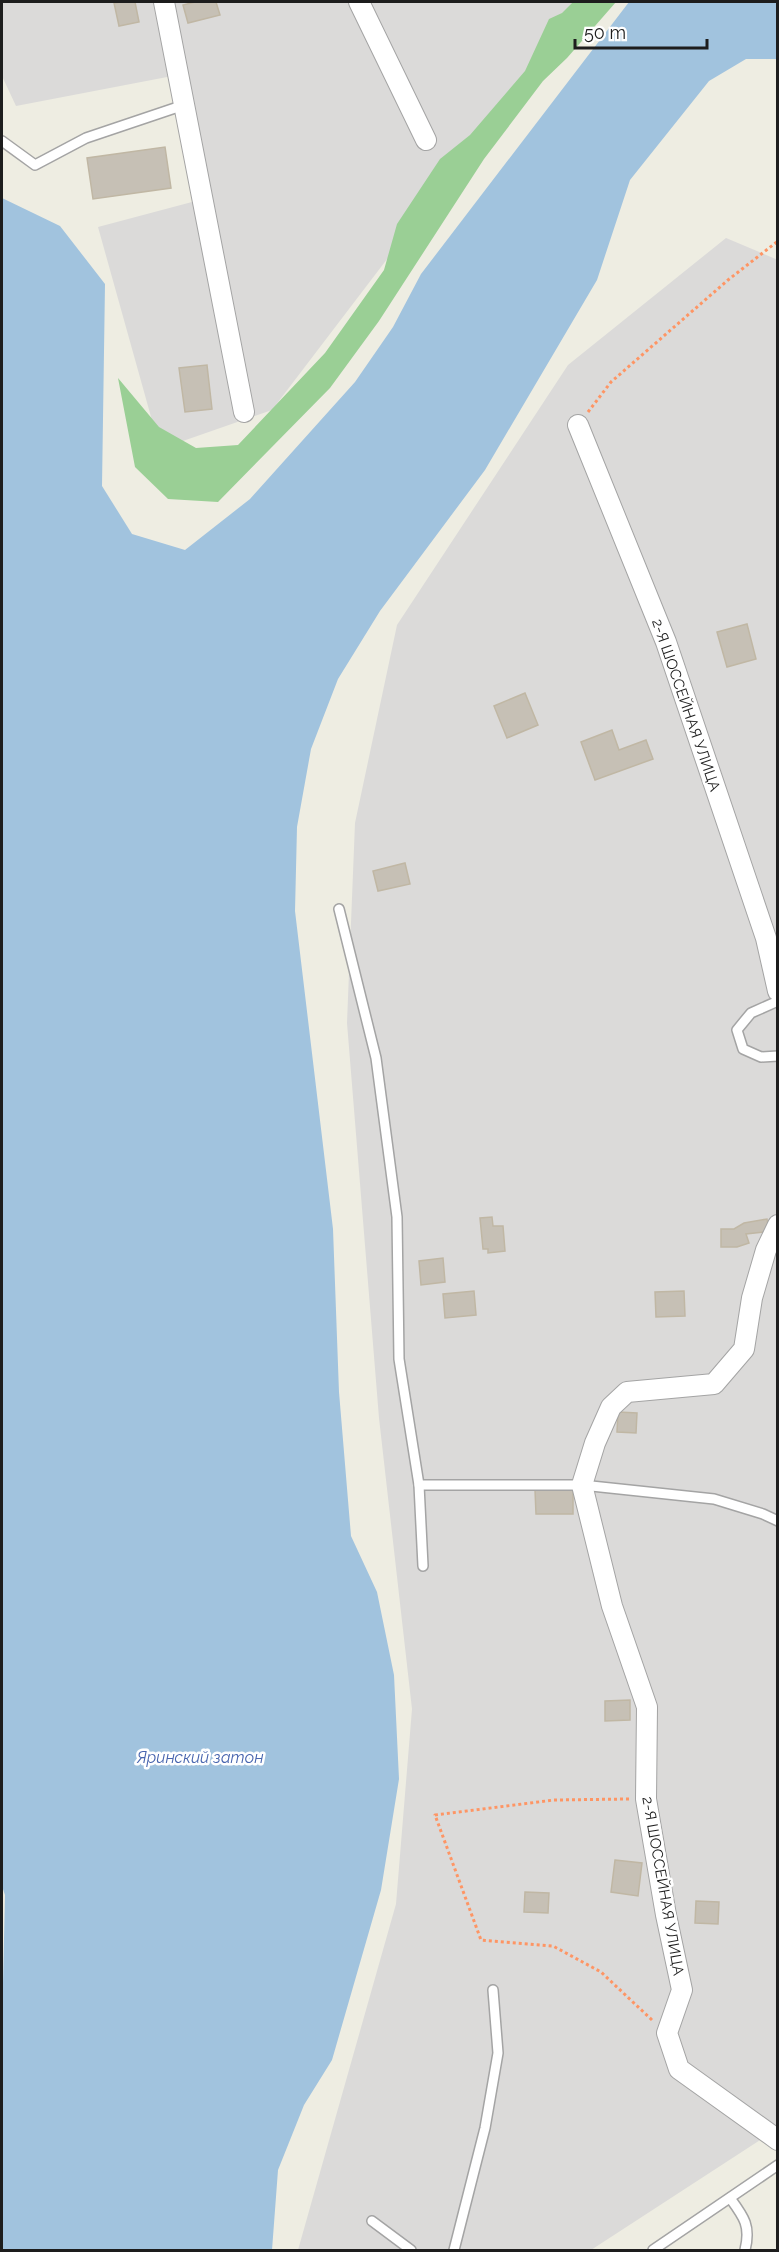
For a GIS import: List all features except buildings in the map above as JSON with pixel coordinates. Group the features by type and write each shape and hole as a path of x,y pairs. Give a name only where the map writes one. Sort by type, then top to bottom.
{"street":[{"path":"164,2 244,412"},
{"path":"359,2 426,140"},
{"name":"2-Я ШОССЕЙНАЯ УЛИЦА","path":"578,425 666,642 766,938 777,991"},
{"path":"582,1485 595,1443 611,1407 627,1392 714,1384 744,1349 752,1298 766,1250 777,1225"},
{"name":"2-Я ШОССЕЙНАЯ УЛИЦА","path":"582,1485 612,1606 647,1707 646,1799 666,1915 682,1990 667,2033"},
{"path":"667,2033 679,2068 777,2140"}],"lane":[{"path":"2,141 35,165 86,138 184,105"},
{"path":"339,909 376,1059 397,1217 399,1359 419,1485 423,1566"},
{"path":"777,1001 751,1012 736,1030 743,1048 761,1058 777,1056"},
{"path":"419,1485 582,1485 714,1498 777,1521"},
{"path":"454,2250 485,2128 498,2053 493,1990"},
{"path":"653,2250 777,2165"},
{"path":"730,2198 745,2219 748,2237 745,2250"},
{"path":"372,2221 411,2250"}],"path":[{"path":"578,425 611,382 728,280 777,241"},
{"path":"646,1799 554,1800 435,1815 481,1940 554,1946 601,1972 667,2033"}],"shaded area":[{"path":"2,2 583,2 272,410 160,449 98,227 207,198 188,73 16,106 2,76"},
{"path":"726,238 778,260 777,2129 591,2250 298,2250 396,1904 412,1709 379,1418 347,1023 355,823 397,625 568,365"}],"green space":[{"path":"573,2 616,2 567,58 543,81 484,159 379,321 330,388 218,502 168,499 135,467 118,378 159,427 196,448 238,445 325,353 384,270 397,224 440,159 470,135 525,71 549,19 562,13"}],"water":[{"name":"Яринский затон","path":"629,2 777,2 777,59 746,59 709,81 630,180 597,280 485,470 380,611 338,679 311,749 297,827 295,911 333,1229 339,1392 351,1536 377,1592 394,1675 399,1779 381,1890 332,2060 304,2105 278,2170 272,2250 2,2250 2,2027 5,1895 2,1886 2,198 60,226 105,284 102,486 132,534 185,550 250,499 355,382 393,327 421,274"}]}
